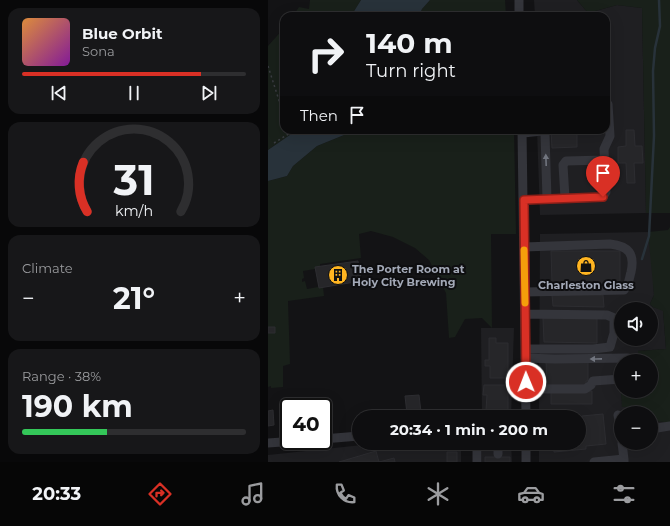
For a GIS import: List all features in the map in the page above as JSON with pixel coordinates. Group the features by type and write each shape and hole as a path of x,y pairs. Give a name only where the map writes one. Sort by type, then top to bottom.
{"street":[{"path":"519,0 519,12"},
{"path":"522,134 526,410"},
{"path":"545,134 547,199"},
{"path":"524,200 603,197 606,192 604,149 610,134"},
{"path":"565,198 563,165 566,162 605,160"},
{"path":"524,247 610,244 620,245 631,254 633,262 628,286 624,290 525,292"},
{"path":"525,314 607,315 614,318 614,333 610,347 525,354"},
{"path":"525,354 555,359 614,358"},
{"path":"526,389 585,389 593,381 614,380"},
{"path":"658,428 670,426"},
{"path":"332,438 352,437"},
{"path":"268,443 280,442"},
{"path":"477,450 477,462"},
{"path":"526,450 526,462"},
{"path":"594,462 624,460 623,450"}],"path":[{"path":"268,66 280,104"},
{"path":"274,143 288,134"}],"shaded area":[{"path":"310,0 361,0 354,12 296,12 299,7 309,9"},
{"path":"361,0 430,0 421,12 354,12"},
{"path":"430,0 505,0 506,12 421,12"},
{"path":"534,0 577,0 587,12 535,12"},
{"path":"577,0 670,0 670,213 646,213 642,8 617,5 587,12"},
{"path":"617,5 642,8 646,213 540,215 537,134 610,134 610,12 592,12"},
{"path":"280,32 280,134 291,134 268,150 268,46"},
{"path":"291,134 347,134 317,146 293,166 287,176 268,181 268,150"},
{"path":"347,134 514,134 516,234 491,234 492,328 482,318 465,319 455,337 449,338 446,293 429,260 415,248 393,237 371,231 359,234 361,258 320,264 320,266 315,267 315,269 303,271 304,278 302,279 302,282 305,281 307,289 323,287 324,296 288,301 290,364 283,366 283,387 268,387 268,181 287,176 293,166 317,146"},
{"path":"670,227 670,423 658,421 658,406 622,406 621,398 658,398 658,354 638,354 638,351 666,349 663,311 658,309 658,302 651,302 654,295 648,232 668,230"},
{"path":"648,232 652,249 654,295 651,302 614,302 614,346 658,346 658,308 663,310 666,349 638,351 638,354 614,354 614,398 622,398 622,406 614,406 614,450 658,450 658,421 670,423 670,462 539,462 539,450 586,450 586,410 539,410 540,234"},
{"path":"481,328 514,328 511,410 482,410"},
{"path":"352,446 352,450 461,450 461,462 268,462 268,455 315,450 332,450 332,448"},
{"path":"482,450 511,450 512,462 482,462"}],"building":[{"path":"626,130 634,130 635,146 642,146 643,163 634,163 635,183 627,183 626,163 618,163 618,147 626,146"},
{"path":"551,134 577,134 577,147 552,148"},
{"name":"Charleston Glass","path":"551,251 620,251 620,281 610,281 610,283 552,283"},
{"name":"The Porter Room at Holy City Brewing","path":"358,261 361,281 319,288 315,267"},
{"path":"552,295 603,295 604,307 553,306"},
{"path":"543,318 597,318 597,343 544,342"},
{"path":"268,327 275,327 275,333 268,333"},
{"path":"489,338 496,338 496,343 508,343 508,378 490,378 490,366 485,366 485,360 489,360"},
{"path":"546,360 588,360 588,381 586,381 586,385 547,385"},
{"path":"484,385 508,385 508,410 486,410 487,395 483,395"},
{"path":"551,391 592,391 592,404 551,404"},
{"path":"419,395 421,410 407,410 405,396"},
{"path":"273,410 274,425 268,426 268,411"},
{"path":"603,414 606,444 586,446 586,416"},
{"path":"554,450 575,450 554,452"},
{"path":"376,451 379,462 339,462"},
{"path":"447,452 457,452 457,462 447,462"},
{"path":"485,457 510,457 510,462 485,462"},
{"path":"394,458 395,462 379,462"}],"waterway":[{"path":"642,259 649,236 654,136 653,71 655,48 660,26 659,0"}],"slow traffic":[{"path":"524,250 525,303"}],"place":[{"name":"Charleston Glass","path":"586,266"},
{"name":"The Porter Room at Holy City Brewing","path":"338,275"}],"route":[{"path":"526,382 524,200 603,197"}]}
